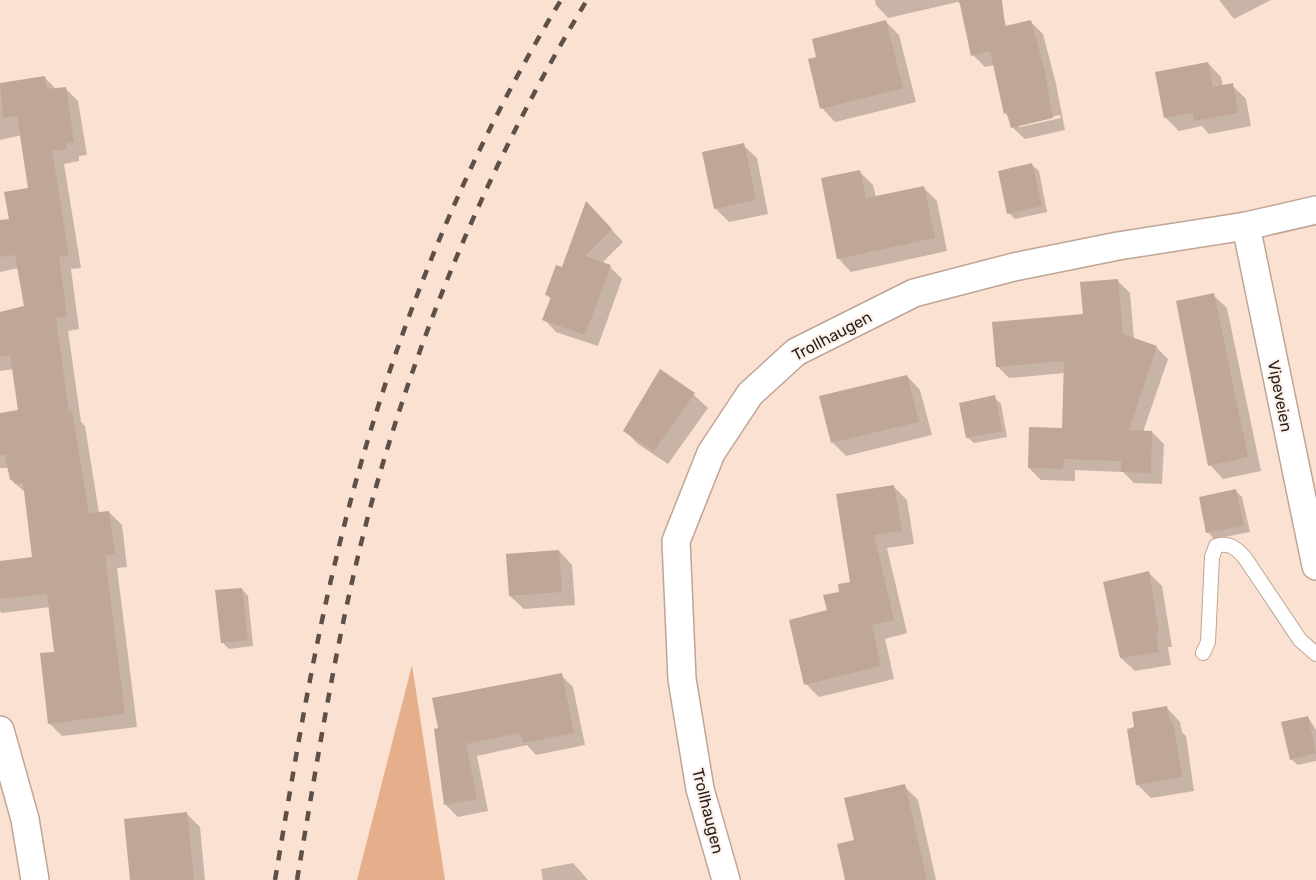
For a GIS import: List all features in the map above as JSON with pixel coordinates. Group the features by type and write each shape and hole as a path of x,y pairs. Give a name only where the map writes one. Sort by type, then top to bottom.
{"street":[{"name":"Trollhaugen","path":"726,880 699,789 682,679 676,541 711,453 750,394 796,352 914,293 1026,265 1118,246 1246,226 1316,210"},
{"name":"Vipeveien","path":"1246,226 1316,566"},
{"path":"0,730 25,819 35,880"}],"lane":[{"path":"1203,652 1208,642 1212,557 1216,546 1224,544 1234,546 1245,558 1300,640 1316,654"}],"shaded area":[{"path":"412,665 445,880 357,880"}],"building":[{"path":"959,0 1002,0 1005,26 1031,20 1045,71 1053,118 1011,128 1007,113 1004,114 990,51 971,56"},
{"path":"886,20 903,88 820,109 808,59 816,57 812,39"},
{"path":"1208,62 1213,87 1233,83 1238,113 1194,121 1193,113 1164,118 1155,72"},
{"path":"45,76 47,89 66,87 74,142 66,144 67,149 52,151 69,255 59,257 67,316 56,318 69,412 72,411 89,513 109,511 115,554 105,556 125,714 48,724 40,653 54,652 47,594 0,599 0,561 32,557 23,483 15,484 14,480 10,480 5,455 0,455 0,413 18,410 10,355 0,357 0,312 24,306 15,255 0,257 0,220 9,219 4,192 28,188 17,116 3,118 0,83"},
{"path":"744,143 756,200 714,209 702,152"},
{"path":"1032,163 1042,206 1007,214 998,171"},
{"path":"860,170 866,198 924,186 935,238 837,259 821,178"},
{"path":"586,201 612,229 585,256 611,265 585,335 542,320 551,297 545,295 556,265 562,267"},
{"path":"1118,279 1123,334 1157,346 1129,430 1152,431 1151,473 1121,472 1121,461 1064,459 1063,469 1028,468 1029,427 1062,428 1064,361 996,367 992,322 1083,314 1080,282"},
{"path":"1214,293 1248,457 1208,466 1176,301"},
{"path":"660,369 695,393 654,451 623,431"},
{"path":"907,375 919,422 831,443 819,396"},
{"path":"995,395 1002,431 966,438 959,403"},
{"path":"894,485 902,531 874,535 894,620 872,625 881,666 804,685 789,620 827,610 823,595 839,592 838,584 850,582 836,494"},
{"path":"1236,489 1244,526 1206,533 1199,497"},
{"path":"559,550 562,592 509,596 506,554"},
{"path":"1149,571 1159,633 1156,634 1159,652 1120,658 1103,582"},
{"path":"242,588 248,640 221,643 215,590"},
{"path":"562,673 574,733 523,743 520,733 466,744 477,799 444,805 434,729 438,728 432,698"},
{"path":"1167,706 1170,722 1173,721 1182,777 1136,785 1127,729 1134,727 1132,712"},
{"path":"1308,716 1316,753 1290,760 1281,722"},
{"path":"905,784 927,880 845,880 837,844 854,840 844,798"},
{"path":"187,812 194,880 130,880 124,819"}],"railway":[{"path":"275,880 302,721 326,602 375,417 399,344 455,202 523,66 561,0"},
{"path":"297,880 350,589 393,429 438,302 492,178 553,58 587,0"}]}
